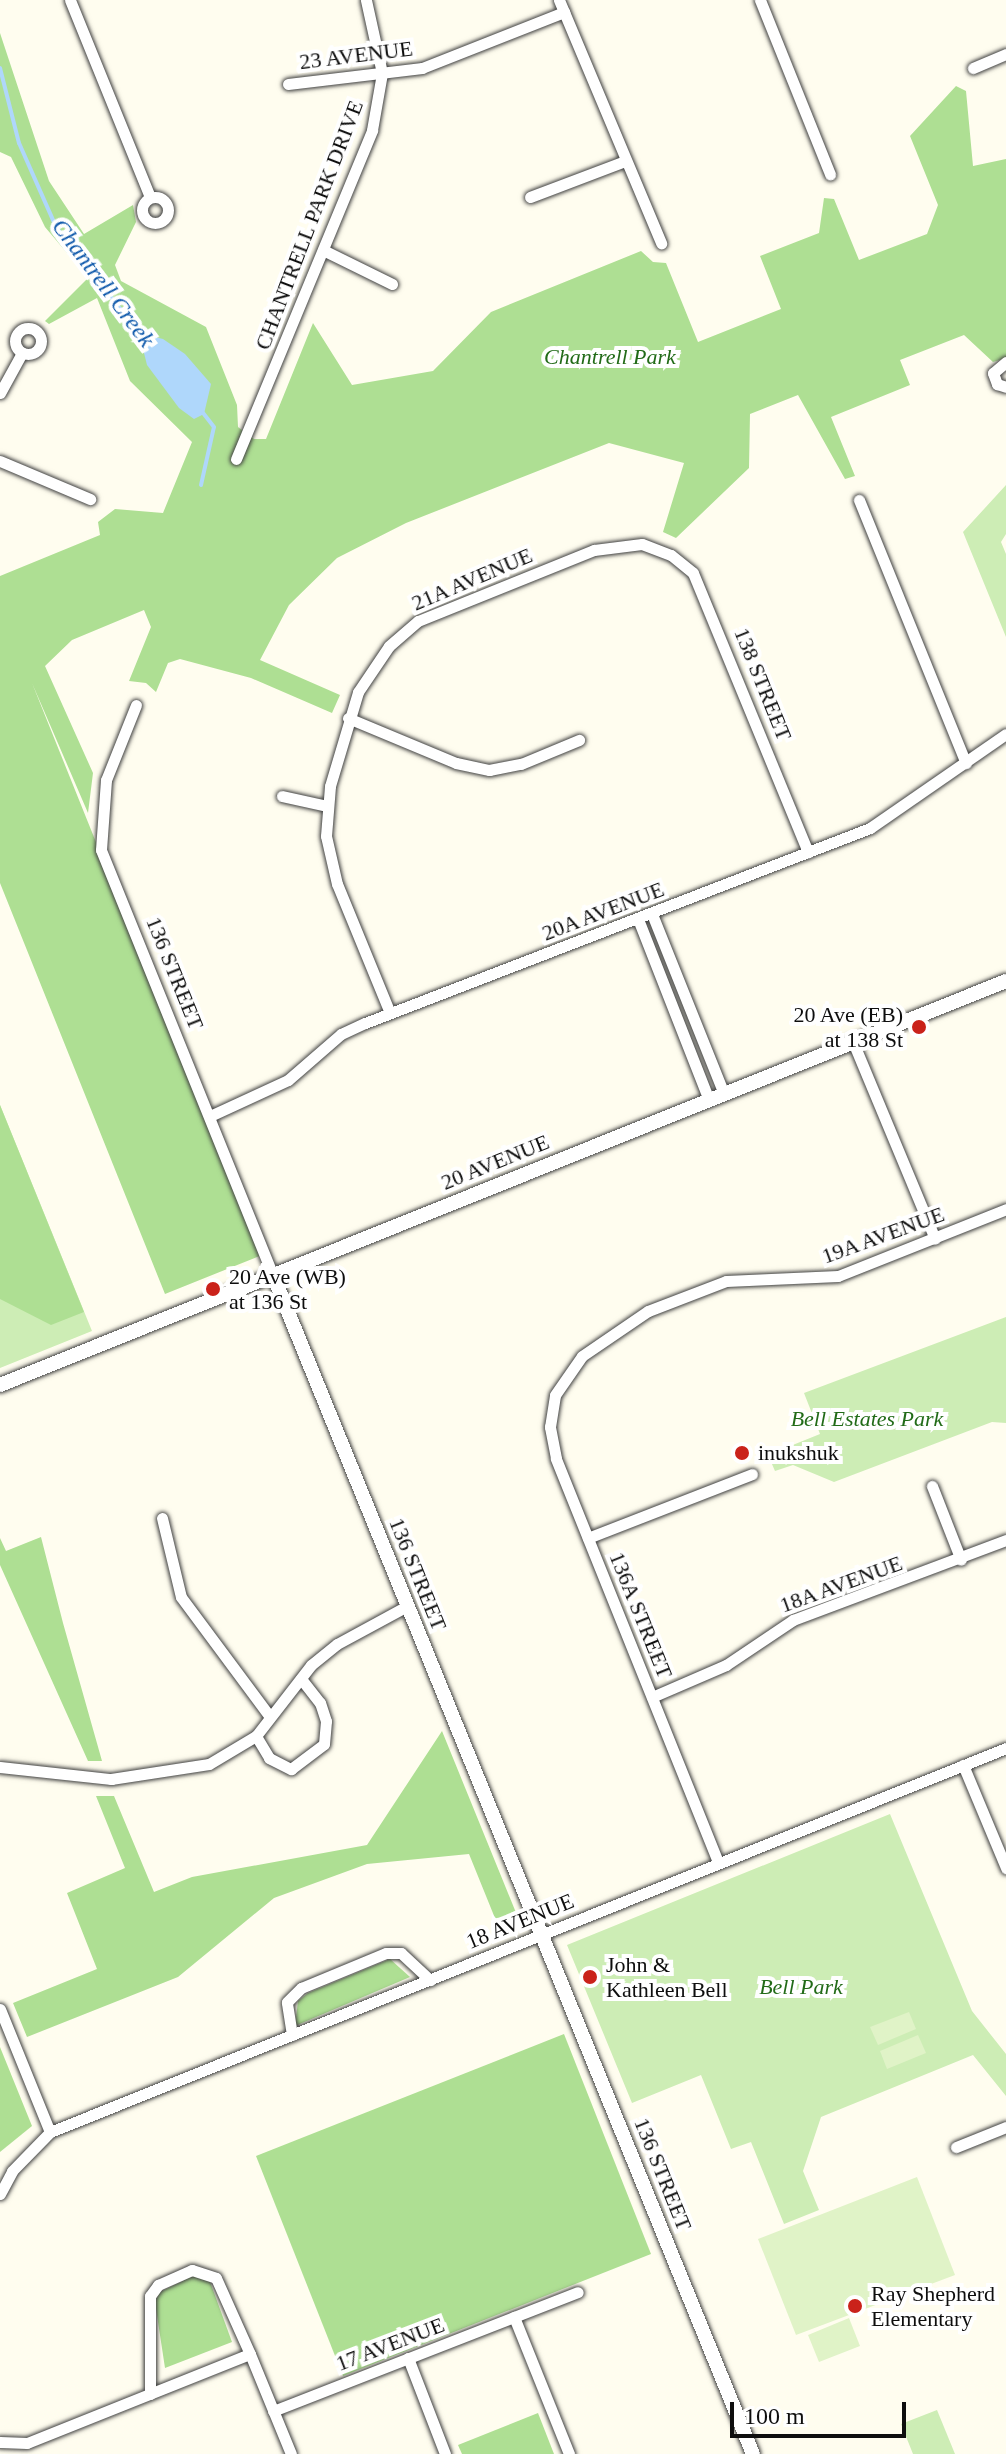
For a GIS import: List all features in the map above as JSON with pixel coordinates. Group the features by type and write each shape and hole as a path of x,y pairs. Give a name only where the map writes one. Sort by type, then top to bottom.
{"street":[{"path":"70,0 150,197"},
{"name":"CHANTRELL PARK DRIVE","path":"236,459 372,130 382,73 366,0"},
{"path":"559,0 661,243"},
{"path":"760,0 830,174"},
{"name":"23 AVENUE","path":"288,84 422,68 564,12"},
{"path":"973,68 1006,54"},
{"path":"530,197 625,161"},
{"path":"323,250 392,284"},
{"path":"0,393 22,353"},
{"path":"1006,362 993,373 997,384 1006,387"},
{"path":"0,461 90,499"},
{"path":"859,500 966,763"},
{"name":"21A AVENUE","path":"348,718 378,659 418,621 602,547 625,543 657,549"},
{"name":"138 STREET","path":"657,549 683,563 706,595 808,852"},
{"name":"136 STREET","path":"136,705 106,780 101,850 753,2454"},
{"path":"390,1013 332,868 327,806 348,718 456,763 489,770 521,764 579,740"},
{"name":"20A AVENUE","path":"210,1116 272,1090 341,1034 882,822 1006,734"},
{"path":"282,796 327,806"},
{"path":"652,914 724,1094"},
{"path":"638,919 709,1100"},
{"name":"20 AVENUE","path":"0,1385 1006,981"},
{"path":"667,994 681,988"},
{"path":"853,1042 935,1239"},
{"name":"19A AVENUE","path":"561,1381 621,1325 707,1287 745,1278 838,1276 1006,1209"},
{"name":"136A STREET","path":"561,1381 551,1411 552,1442 718,1862"},
{"path":"588,1538 752,1474"},
{"path":"932,1486 961,1560"},
{"path":"162,1518 181,1597 270,1717"},
{"name":"18A AVENUE","path":"652,1697 726,1665 793,1620 961,1560 1006,1540"},
{"path":"0,1767 83,1778 142,1776 209,1764 256,1736 301,1679 337,1644 407,1606"},
{"path":"256,1736 269,1758 291,1769 324,1744 326,1721 320,1703 301,1679"},
{"name":"18 AVENUE","path":"50,2132 1006,1748"},
{"path":"963,1765 1006,1868"},
{"path":"292,2035 287,2002 301,1988 386,1953 401,1953 430,1980"},
{"path":"0,2009 50,2132 12,2171 0,2194"},
{"path":"956,2147 1006,2127"},
{"path":"150,2394 150,2296 158,2285 183,2274 205,2271 216,2278 291,2454"},
{"name":"17 AVENUE","path":"273,2411 578,2292"},
{"path":"514,2317 569,2454"},
{"path":"0,2442 27,2443 250,2354"},
{"path":"408,2358 445,2454"}],"green space":[{"name":"Chantrell Park","path":"0,33 49,181 84,234 133,205 136,222 115,265 121,281 206,327 237,405 238,427 254,439 266,439 313,323 352,385 433,371 491,312 641,251 653,262 666,263 698,342 781,309 760,256 819,233 824,198 834,199 859,260 927,234 938,205 910,136 956,86 966,91 973,166 1006,159 1006,358 993,362 964,335 900,360 910,385 831,417 855,476 845,479 798,395 750,414 749,468 676,538 663,532 684,463 609,443 406,523 337,558 289,605 260,660 340,695 332,713 251,678 180,659 168,663 156,692 146,683 129,681 151,627 144,610 72,640 45,666 93,773 88,813 32,683 262,1255 165,1294 0,883 0,576 100,535 98,522 115,509 163,513 192,442 130,381 97,298 49,324 45,321 88,278 45,227 11,157 0,152"},
{"path":"1006,485 1006,534 1001,542 1006,554 1006,637 963,532"},
{"path":"0,1105 92,1331 0,1368"},
{"path":"0,1105 84,1312 51,1325 0,1299"},
{"name":"Bell Estates Park","path":"1006,1317 1006,1423 992,1422 834,1482 793,1465 775,1471 768,1455 820,1434 804,1393"},
{"path":"41,1537 102,1761 88,1761 0,1565 0,1538 6,1551"},
{"path":"442,1731 521,1925 501,1933 469,1854 367,1864 274,1898 178,1977 27,2037 13,2003 97,1969 67,1893 125,1868 96,1796 114,1796 154,1892 192,1877 367,1845"},
{"name":"Bell Park","path":"890,1814 972,2011 1006,2054 1006,2096 973,2055 821,2117 803,2171 819,2210 784,2224 751,2142 731,2149 701,2075 632,2103 567,1945"},
{"path":"390,1959 410,1977 295,2026 298,2001 308,1993"},
{"path":"909,2012 916,2029 878,2045 870,2027"},
{"path":"564,2034 651,2254 343,2376 256,2156"},
{"path":"918,2035 926,2053 887,2069 880,2051"},
{"path":"0,2047 32,2126 0,2152"},
{"path":"917,2177 955,2275 796,2335 758,2239"},
{"path":"193,2276 209,2279 232,2342 165,2368 155,2302 160,2292"},
{"path":"849,2318 860,2346 819,2362 808,2335"},
{"path":"937,2410 955,2454 913,2454 901,2424"},
{"path":"538,2413 554,2454 462,2454 458,2445"}],"water":[{"path":"139,333 163,339 185,354 211,384 204,414 194,419 179,408 147,365"}],"waterway":[{"name":"Chantrell Creek","path":"0,68 19,143 56,227 140,334"},
{"name":"Chantrell Creek","path":"201,485 214,427 203,413"}],"place":[{"name":"20 Ave (EB) at 138 St","path":"919,1027"},
{"name":"20 Ave (WB) at 136 St","path":"213,1289"},
{"name":"inukshuk","path":"742,1453"},
{"name":"John & Kathleen Bell","path":"590,1977"},
{"name":"Ray Shepherd Elementary","path":"855,2306"}]}
